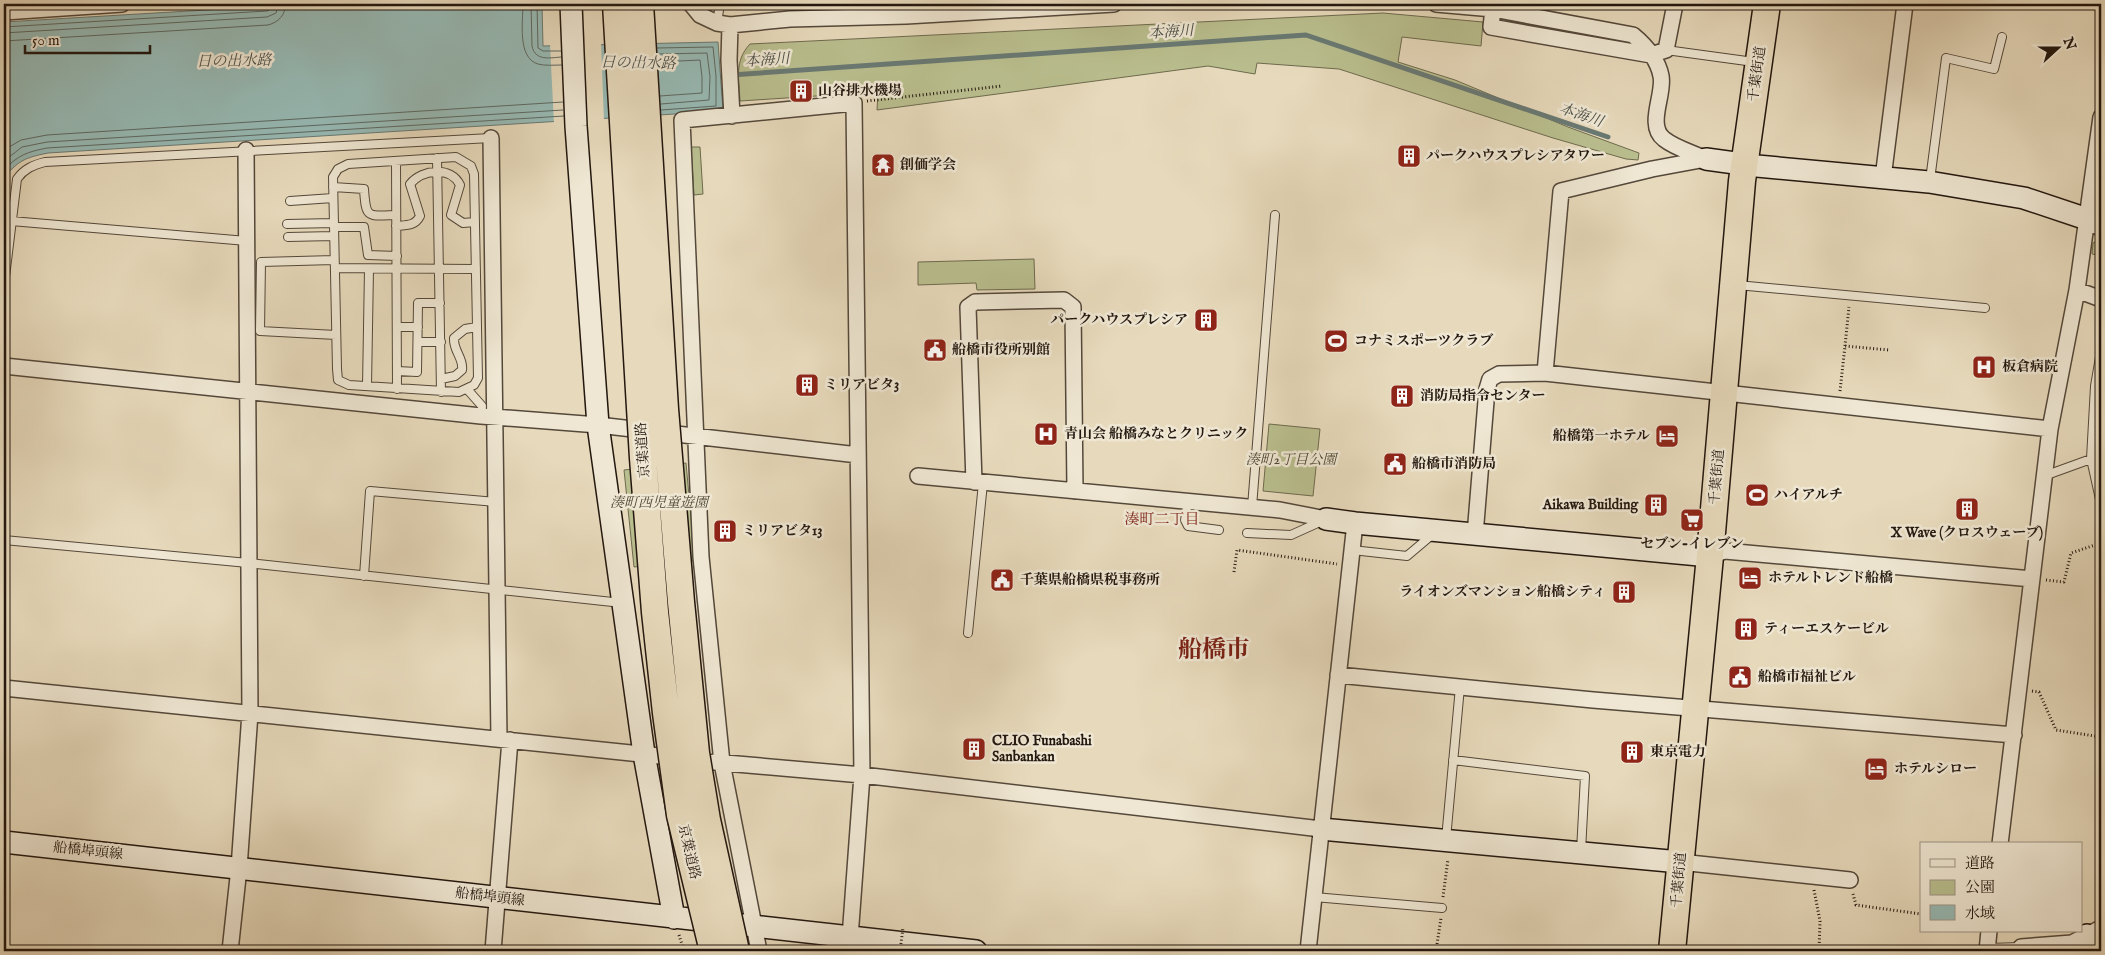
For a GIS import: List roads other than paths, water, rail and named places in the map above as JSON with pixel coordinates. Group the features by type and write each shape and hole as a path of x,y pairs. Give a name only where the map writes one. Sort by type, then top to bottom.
{"highway":[{"name":"京葉道路","path":"616,4 643,458 655,612 680,815 713,951"},
{"name":"京葉道路","path":"640,4 665,409 681,602 698,762 707,820 736,951"},
{"name":"千葉街道","path":"1672,951 1710,556 1744,164 1768,4"}],"street":[{"path":"4,12 122,4"},
{"path":"571,4 576,126 598,425 644,754 674,918"},
{"path":"692,4 700,15 724,24 791,11 907,10 1114,4"},
{"path":"1436,4 1484,7 1492,27 1651,55 1666,50 1675,4"},
{"path":"1883,178 1906,4"},
{"path":"724,24 729,60 732,116"},
{"path":"1651,55 1661,76 1656,124 1658,133 1664,139 1706,159 1930,182 2024,198 2094,224"},
{"path":"759,951 752,926 722,764 701,557 682,120 854,103 862,775 850,944"},
{"path":"2000,842 2050,429 2077,290 2094,224 2101,116"},
{"path":"491,138 488,417 496,502 497,591 505,739 498,898 493,951"},
{"path":"230,951 240,868 250,713 246,150"},
{"path":"1545,373 1561,190 1652,169 1706,159"},
{"path":"2077,290 2101,299"},
{"path":"978,482 968,307 975,302 1064,300 1072,307 1075,491"},
{"path":"4,366 488,417 598,425 697,438 858,455"},
{"path":"1475,534 1490,379 1499,374 1545,373 2050,429"},
{"path":"918,476 1280,510 1355,523 1437,531 1710,556 1725,551 2032,579"},
{"path":"1308,951 1355,523"},
{"path":"1338,675 2014,735"},
{"path":"4,688 505,739 722,764 862,775 1321,829 1680,862 1850,880"},
{"name":"船橋埠頭線","path":"4,842 752,926 850,944 976,951"},
{"path":"1987,950 1989,932"},
{"path":"2021,947 2072,943 2092,938"}],"lane":[{"path":"720,4 724,24"},
{"path":"1930,182 1946,58 1994,69 2002,37"},
{"path":"1666,50 1759,63"},
{"path":"4,285 16,179 22,172 32,166 45,162 491,138"},
{"path":"456,157 471,166 474,174 478,378 474,385 460,392 348,385 338,380 333,177 338,169 348,164 396,161 456,157"},
{"path":"437,158 442,392"},
{"path":"396,161 397,388"},
{"path":"396,226 410,225 417,222 420,216 410,184 420,175 438,172 449,173 457,178 460,185 451,215 463,223 475,222"},
{"path":"333,187 364,188 365,209 368,214 374,216 396,215"},
{"path":"290,201 333,198"},
{"path":"1252,508 1275,215"},
{"path":"11,221 247,240"},
{"path":"287,224 364,226 368,255 397,256"},
{"path":"288,237 334,236"},
{"path":"336,335 260,331 261,262 334,264 369,269 476,270"},
{"path":"367,386 369,269"},
{"path":"1733,284 1985,308"},
{"path":"397,371 417,372 418,303 440,303"},
{"path":"397,327 418,327"},
{"path":"441,379 455,376 462,370 463,364 456,351 454,338 465,329 477,327"},
{"path":"418,342 441,342"},
{"path":"2101,352 2095,386 2091,459 2101,504"},
{"path":"468,389 482,406 488,417"},
{"path":"2044,476 2091,459"},
{"path":"968,633 978,482"},
{"path":"364,576 370,491 496,502"},
{"path":"1188,501 1185,520 1188,526 1219,530"},
{"path":"1246,533 1291,535 1326,519"},
{"path":"1352,550 1407,556 1437,531"},
{"path":"4,540 248,563 497,591 624,603"},
{"path":"1446,840 1460,687"},
{"path":"1453,760 1585,776 1581,853"},
{"path":"1314,897 1442,908"},
{"path":"1987,950 2021,947"}],"water":[{"name":"日の出水路","path":"307,4 542,4 543,46 718,42 723,111 48,153 23,160 4,177 4,22"}],"waterway":[{"name":"本海川","path":"731,75 1306,35 1608,137"}],"place":[{"name":"山谷排水機場","path":"801,91"},
{"name":"パークハウスプレシアタワー","path":"1409,156"},
{"name":"創価学会","path":"883,165"},
{"name":"パークハウスプレシア","path":"1206,320"},
{"name":"コナミスポーツクラブ","path":"1336,341"},
{"name":"船橋市役所別館","path":"935,350"},
{"name":"板倉病院","path":"1984,367"},
{"name":"ミリアビタ3","path":"807,385"},
{"name":"消防局指令センター","path":"1402,396"},
{"name":"青山会 船橋みなとクリニック","path":"1046,434"},
{"name":"船橋第一ホテル","path":"1667,436"},
{"name":"船橋市消防局","path":"1395,464"},
{"name":"ハイアルチ","path":"1757,495"},
{"name":"Aikawa Building","path":"1656,505"},
{"name":"X Wave (クロスウェーブ)","path":"1967,509"},
{"name":"セブン-イレブン","path":"1692,520"},
{"name":"ミリアビタ13","path":"725,531"},
{"name":"ホテルトレンド船橋","path":"1750,578"},
{"name":"千葉県船橋県税事務所","path":"1002,580"},
{"name":"ライオンズマンション船橋シティ","path":"1624,592"},
{"name":"ティーエスケービル","path":"1746,629"},
{"name":"船橋市福祉ビル","path":"1740,677"},
{"name":"CLIO Funabashi Sanbankan","path":"974,749"},
{"name":"東京電力","path":"1632,752"},
{"name":"ホテルシロー","path":"1876,769"}],"district":[{"name":"湊町二丁目","path":"1162,519"},
{"name":"船橋市","path":"1214,650"}],"park label":[{"name":"湊町2丁目公園","path":"1291,460"},
{"name":"湊町西児童遊園","path":"659,503"}]}
